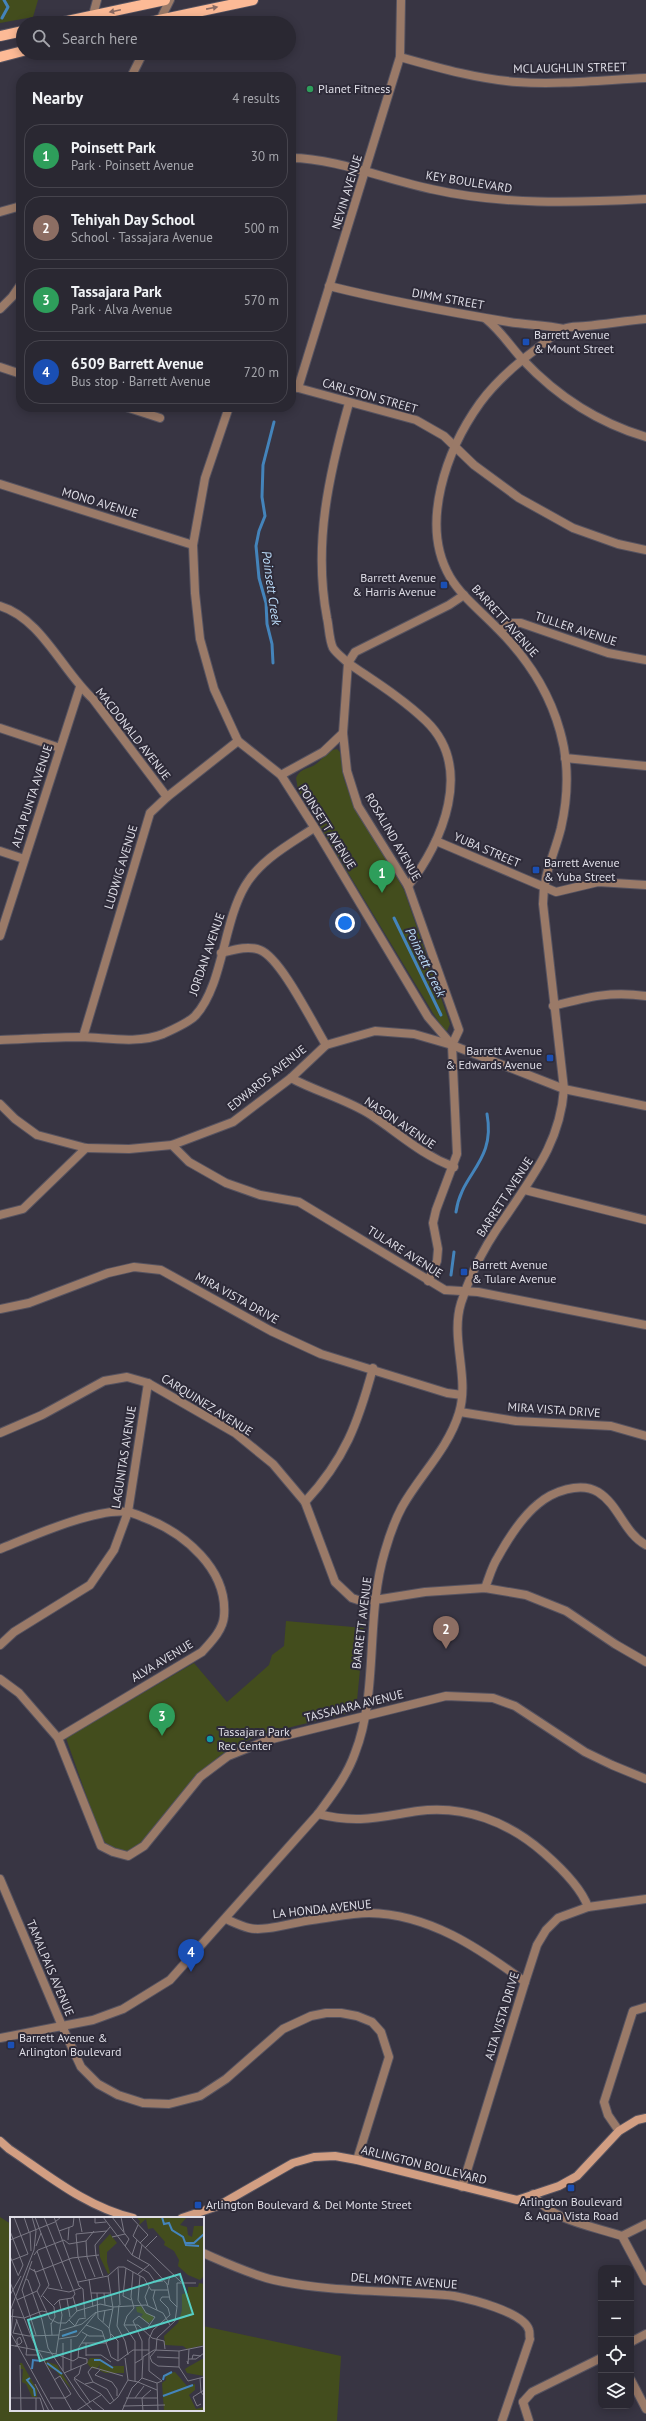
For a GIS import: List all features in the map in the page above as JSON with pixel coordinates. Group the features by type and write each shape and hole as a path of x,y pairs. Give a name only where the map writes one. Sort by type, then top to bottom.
{"main road":[{"path":"89,16 165,0"},
{"path":"182,16 254,0"},
{"path":"0,36 16,33"},
{"path":"0,57 16,53"},
{"name":"ARLINGTON BOULEVARD","path":"185,2217 218,2206 293,2163 321,2157 335,2156 357,2160 517,2200 559,2186 577,2176 619,2131 637,2120 646,2118"},
{"path":"0,2141 8,2149 89,2202 114,2214 128,2217"}],"street":[{"path":"93,15 97,0"},
{"path":"162,16 170,0"},
{"name":"NEVIN AVENUE","path":"296,381 330,286 400,58 401,0"},
{"name":"MCLAUGHLIN STREET","path":"400,58 466,75 518,82 575,82 646,78"},
{"path":"134,72 140,60"},
{"name":"KEY BOULEVARD","path":"296,158 303,158 366,172 430,189 513,201 588,202 646,199"},
{"path":"0,212 16,207"},
{"name":"DIMM STREET","path":"330,286 383,300 486,318 564,329"},
{"path":"0,309 16,291"},
{"path":"486,318 496,327 522,359 548,384 581,408 624,430 646,437"},
{"name":"BARRETT AVENUE","path":"0,2038 93,2020 123,2009 148,1996 170,1980 226,1919 318,1814 339,1786 355,1753 365,1716 375,1600 384,1551 402,1508 448,1440 460,1412 462,1395 458,1326 460,1309 489,1241 525,1190 552,1140 563,1104 564,1089 553,1006 543,886 560,829 566,783 565,758 560,732 542,685 519,652 500,630 464,595 449,576 439,545 437,517 441,490 455,446 480,403 501,378 522,359 564,329 646,319"},
{"path":"0,367 16,372"},
{"name":"CARLSTON STREET","path":"296,388 416,420 444,436 474,466 519,498 573,528 618,544 646,550"},
{"path":"349,403 331,466 323,519 321,564 325,608 333,647 348,663 389,690 427,722 444,746 451,776 447,809 436,842 419,872 408,886"},
{"path":"141,412 160,418"},
{"name":"POINSETT AVENUE","path":"227,412 205,478 193,545 195,593 200,639 214,689 238,741 281,775 428,1017 452,1045"},
{"name":"MONO AVENUE","path":"0,484 193,545"},
{"path":"348,663 355,652 449,605 464,595"},
{"name":"MACDONALD AVENUE","path":"0,606 10,609 26,620 48,645 80,687 94,699 167,796"},
{"name":"TULLER AVENUE","path":"500,630 511,624 521,623 608,653 646,660"},
{"name":"ROSALIND AVENUE","path":"348,663 343,733 347,771 358,806 408,886 458,1030 452,1045"},
{"name":"ALTA PUNTA AVENUE","path":"0,936 80,687"},
{"path":"0,728 60,748"},
{"path":"281,775 322,752 343,733"},
{"name":"LUDWIG AVENUE","path":"82,1037 150,813 167,796 238,741"},
{"path":"565,758 646,766"},
{"name":"JORDAN AVENUE","path":"0,1040 82,1037 121,1041 162,1034 194,1017 204,1002 211,986 245,886 259,869 277,853 314,828"},
{"name":"YUBA STREET","path":"436,842 556,892 598,882 646,885"},
{"path":"0,851 24,859"},
{"path":"221,953 241,948 260,950 276,962 326,1045"},
{"path":"553,1006 602,993 646,996"},
{"name":"EDWARDS AVENUE","path":"0,1104 15,1119 37,1135 86,1148 129,1149 172,1145 233,1122 291,1078 326,1045 375,1032 414,1034 452,1045 564,1089 646,1106"},
{"path":"428,1281 437,1261 438,1249 433,1223 436,1210 454,1167 457,1154 452,1045"},
{"name":"NASON AVENUE","path":"291,1078 307,1087 341,1099 365,1112 432,1159 454,1167"},
{"name":"TULARE AVENUE","path":"172,1145 189,1162 226,1183 260,1195 299,1202 444,1290 478,1292 646,1325"},
{"path":"0,1215 23,1209 86,1148"},
{"path":"525,1190 646,1220"},
{"name":"MIRA VISTA DRIVE","path":"0,1309 29,1303 108,1273 134,1267 161,1270 271,1331 321,1354 373,1368 447,1393 462,1395"},
{"path":"305,1502 317,1490 349,1441 360,1417 373,1368"},
{"name":"CARQUINEZ AVENUE","path":"0,1433 42,1415 104,1381 127,1377 148,1383 235,1433 274,1464 305,1502 335,1582 352,1598 361,1601 375,1600 425,1592 485,1588 526,1595 566,1610 615,1644 646,1662"},
{"name":"LAGUNITAS AVENUE","path":"0,1645 14,1632 90,1585 114,1550 128,1512 148,1383"},
{"name":"MIRA VISTA DRIVE","path":"460,1412 516,1421 560,1422 611,1426 646,1436"},
{"path":"485,1588 497,1558 515,1531 539,1503 568,1488 597,1491 611,1504 637,1540 646,1545"},
{"name":"ALVA AVENUE","path":"0,1549 93,1514 128,1512 165,1526 195,1549 215,1573 223,1594 224,1617 216,1637 202,1652 58,1738"},
{"name":"TASSAJARA AVENUE","path":"0,1679 18,1693 58,1738 101,1846 113,1852 128,1856 144,1846 200,1778 228,1756 268,1740 446,1696 493,1698 515,1706 592,1755 646,1779"},
{"path":"318,1814 342,1820 367,1819 420,1811 466,1811 506,1826 530,1840 552,1859 580,1891 588,1907"},
{"name":"TAMALPAIS AVENUE","path":"0,1880 62,2026 82,2067 98,2084 118,2095 143,2103 169,2104 200,2096 226,2079 283,2029 310,2016 326,2013 357,2016 372,2022 381,2032 389,2056 357,2160"},
{"name":"ALTA VISTA DRIVE","path":"462,2187 537,1945 546,1930 558,1918 588,1907 646,1899"},
{"name":"LA HONDA AVENUE","path":"226,1919 249,1928 258,1929 307,1920 369,1913 408,1918 445,1930 484,1951 525,1982"},
{"path":"619,2131 608,2115 604,2102 633,2011 646,2007"},
{"path":"533,2194 540,2204 553,2213 622,2236 646,2281"},
{"path":"622,2236 646,2224"},
{"name":"DEL MONTE AVENUE","path":"204,2253 240,2269 274,2280 308,2286 454,2296 476,2300 524,2322 529,2329 530,2339 502,2421"},
{"path":"634,2340 646,2334"},
{"path":"523,2402 532,2392 598,2359"},
{"path":"634,2386 646,2409"},
{"path":"510,2397 523,2402"},
{"path":"523,2402 529,2421"}],"green space":[{"path":"0,0 38,0 33,16 16,16 16,20 0,23"},
{"path":"337,749 340,752 344,779 351,798 404,890 450,1024 447,1031 444,1030 433,1013 298,790 296,778 300,772 313,766 331,751"},
{"path":"286,1621 364,1628 356,1711 259,1735 230,1749 218,1757 203,1779 155,1835 130,1852 111,1850 101,1837 66,1738 194,1663 227,1702 269,1665 272,1655 284,1646"},
{"path":"0,2217 10,2223 10,2411 204,2411 204,2326 341,2356 337,2421 0,2421"}],"waterway":[{"path":"2,18 8,7 4,0"},
{"name":"Poinsett Creek","path":"273,663 272,644 267,624 266,603 259,578 256,546 259,531 265,516 262,497 263,465 274,422"},
{"name":"Poinsett Creek","path":"394,918 441,1015"},
{"name":"Poinsett Creek","path":"456,1212 464,1187 477,1166 487,1144 487,1114"},
{"name":"Poinsett Creek","path":"451,1275 454,1252"}],"place":[{"name":"Planet Fitness","path":"310,89"},
{"name":"Barrett Avenue & Mount Street","path":"526,342"},
{"name":"Barrett Avenue & Harris Avenue","path":"444,585"},
{"name":"Barrett Avenue & Yuba Street","path":"536,870"},
{"name":"Poinsett Park","path":"382,893"},
{"name":"Barrett Avenue & Edwards Avenue","path":"550,1058"},
{"name":"Barrett Avenue & Tulare Avenue","path":"464,1272"},
{"name":"Tehiyah Day School","path":"446,1649"},
{"name":"Tassajara Park","path":"162,1736"},
{"name":"Tassajara Park Rec Center","path":"210,1739"},
{"name":"6509 Barrett Avenue","path":"191,1972"},
{"name":"Barrett Avenue & Arlington Boulevard","path":"11,2045"},
{"name":"Arlington Boulevard & Aqua Vista Road","path":"571,2188"},
{"name":"Arlington Boulevard & Del Monte Street","path":"198,2205"}]}
